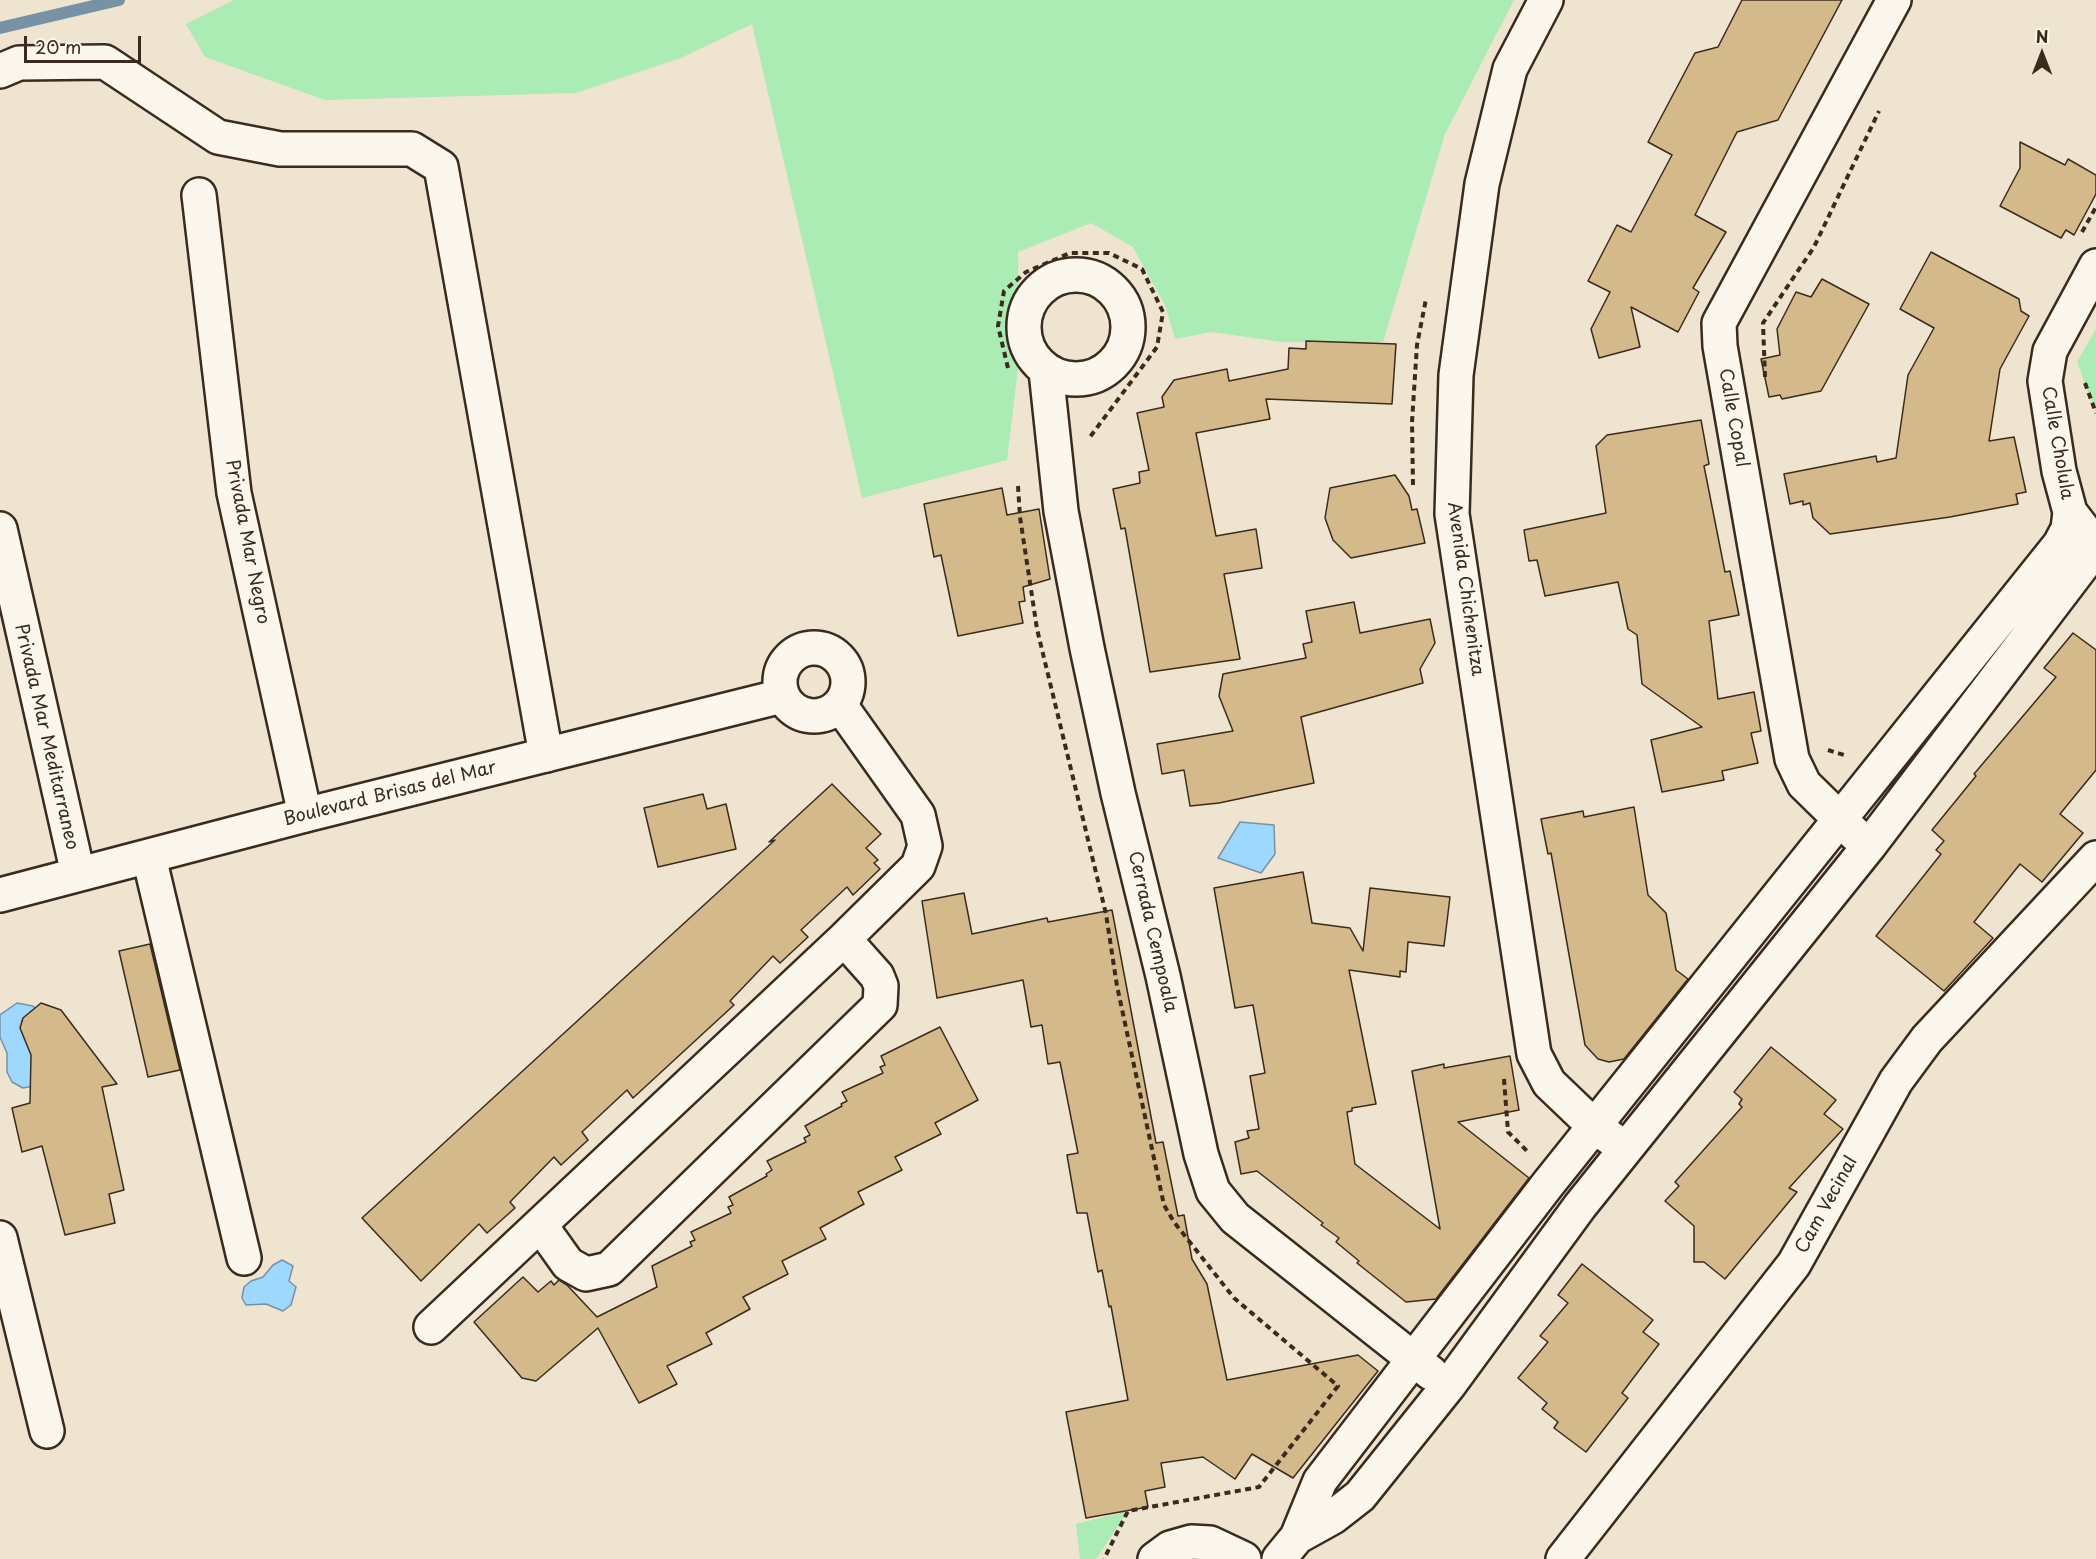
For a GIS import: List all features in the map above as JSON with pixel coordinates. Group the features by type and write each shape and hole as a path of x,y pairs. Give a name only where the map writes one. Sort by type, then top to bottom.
{"street":[{"name":"Avenida Chichenitza","path":"1546,0 1510,69 1482,184 1456,375 1452,514 1534,1054 1549,1083 1594,1126 1626,1149"},
{"name":"Calle Copal","path":"1869,846 1804,784 1791,759 1720,346 1719,323 1894,0"},
{"path":"0,70 19,63 105,62 218,137 280,148 412,148 441,167 546,755"},
{"name":"Privada Mar Negro","path":"199,195 234,493 305,815"},
{"name":"Calle Cholula","path":"1869,846 2091,554 2090,538 2070,513 2059,471 2045,381 2050,351 2096,266"},
{"name":"Cerrada Cempoala","path":"1046,371 1061,511 1087,648 1163,976 1201,1154 1213,1191 1235,1218 1414,1361 1449,1385"},
{"path":"1288,1548 1320,1481 1594,1126 2060,544 2068,529 2070,513"},
{"name":"Privada Mar Meditarraneo","path":"0,529 78,874"},
{"path":"818,648 832,653 842,663 848,677 847,692 840,705 826,715 809,717 793,710 782,696 779,682 782,668 790,656 804,649 818,648"},
{"name":"Boulevard Brisas del Mar","path":"0,895 305,815 782,696"},
{"path":"431,1327 541,1226 918,866 925,846 918,815 840,705"},
{"path":"1288,1548 1360,1496 1449,1385 1580,1206 1869,846"},
{"path":"150,857 244,1258"},
{"name":"Cam Vecinal","path":"1563,1559 1794,1264 1896,1081 1927,1039 2096,858"},
{"path":"541,1226 568,1264 586,1274 609,1269 880,1005 881,986 877,976 844,939"},
{"path":"0,1238 47,1431"},
{"path":"1155,1559 1170,1548 1191,1542 1210,1543 1244,1559"}],"path":[{"path":"1766,378 1763,323 1814,247 1881,107"},
{"path":"2080,236 2096,207"},
{"path":"1008,372 998,326 1004,291 1026,272 1070,252 1109,252 1142,269 1163,312 1157,347 1088,439"},
{"path":"1414,489 1412,422 1417,345 1428,290"},
{"path":"1018,482 1020,517 1037,629 1106,914 1117,986 1164,1205 1174,1222 1234,1298 1338,1386 1259,1487 1128,1511 1104,1559"},
{"path":"1825,741 1828,750 1854,758"},
{"path":"1503,1068 1508,1132 1533,1156"}],"green space":[{"path":"234,0 1514,0 1445,134 1383,342 1282,342 1211,332 1175,339 1165,305 1133,247 1091,223 1018,252 1019,360 1007,460 862,498 752,24 681,58 576,93 325,100 205,57 186,24"},
{"path":"2096,329 2096,413 2077,362"},
{"path":"1128,1511 1096,1559 1080,1559 1076,1524"}],"water":[{"path":"1240,822 1274,825 1275,854 1261,873 1218,858"},
{"path":"17,1003 33,1006 47,1021 34,1086 23,1088 12,1082 7,1072 7,1053 0,1037 0,1015"},
{"path":"282,1260 293,1266 289,1281 296,1287 291,1305 283,1311 266,1304 246,1305 242,1298 244,1287 251,1281 263,1277 273,1265"}],"building":[{"path":"1742,0 1842,0 1778,120 1737,132 1695,215 1726,232 1693,288 1699,292 1678,332 1631,307 1640,347 1599,358 1591,329 1610,292 1588,281 1617,225 1631,232 1672,155 1648,142 1695,53 1718,47"},
{"path":"2020,142 2065,165 2068,159 2096,175 2096,194 2074,235 2066,230 2061,238 2000,206 2020,168"},
{"path":"1931,252 2019,299 2021,311 2029,316 2000,369 1989,441 2014,437 2026,492 2016,494 2018,504 1950,517 1830,534 1813,518 1810,503 1803,505 1803,501 1790,504 1784,474 1876,456 1877,462 1896,458 1908,375 1934,328 1900,309"},
{"path":"1822,279 1869,304 1821,391 1782,399 1780,395 1769,397 1761,359 1780,355 1777,329 1796,292 1811,297"},
{"path":"1306,341 1396,344 1392,404 1266,399 1270,419 1196,433 1216,536 1256,529 1262,568 1224,574 1240,659 1150,672 1125,528 1121,529 1113,489 1140,483 1139,472 1149,470 1137,413 1164,407 1162,397 1174,380 1227,369 1229,381 1288,369 1289,348 1306,349"},
{"path":"1701,420 1709,464 1704,466 1725,572 1730,571 1739,615 1709,621 1718,699 1754,692 1761,731 1751,733 1758,763 1722,771 1724,780 1662,792 1651,740 1702,727 1642,684 1637,635 1628,629 1618,582 1545,596 1537,560 1529,561 1524,530 1606,513 1596,446 1607,435"},
{"path":"1395,475 1409,496 1412,510 1417,509 1425,543 1351,558 1333,540 1325,518 1330,488"},
{"path":"1002,488 1007,515 1039,509 1050,579 1023,587 1025,601 1019,602 1023,623 958,636 941,555 934,557 924,504"},
{"path":"1354,602 1360,633 1430,619 1435,643 1420,669 1423,683 1301,717 1314,783 1219,803 1190,806 1184,770 1162,774 1157,744 1233,731 1219,696 1223,674 1306,658 1303,644 1312,642 1306,611"},
{"path":"2073,633 2096,650 2096,770 2060,814 2083,833 2042,882 2020,864 1974,922 1993,938 1944,991 1876,936 1941,854 1936,850 1944,841 1932,830 1976,776 1974,774 2056,677 2044,668"},
{"path":"832,784 881,834 866,848 878,860 874,863 880,869 853,895 847,887 801,930 808,937 780,963 773,956 730,1001 734,1005 633,1098 627,1090 582,1132 588,1140 561,1165 554,1157 510,1202 515,1208 487,1233 479,1224 421,1281 362,1218 775,840 769,842"},
{"path":"703,794 707,809 726,804 736,849 658,867 644,808"},
{"path":"1634,807 1648,895 1666,913 1676,970 1688,979 1624,1059 1609,1062 1598,1059 1585,1045 1551,853 1548,854 1541,819 1583,811 1584,817"},
{"path":"1303,872 1312,923 1350,928 1363,951 1370,888 1450,897 1444,946 1408,942 1406,972 1400,971 1400,977 1349,970 1376,1104 1352,1108 1352,1111 1347,1112 1355,1164 1440,1229 1412,1071 1444,1064 1444,1068 1510,1056 1519,1110 1458,1122 1529,1178 1436,1299 1406,1302 1357,1263 1359,1261 1336,1242 1339,1238 1321,1225 1323,1223 1257,1171 1241,1174 1235,1142 1249,1138 1247,1131 1259,1129 1250,1076 1265,1073 1253,1005 1235,1008 1214,888"},
{"path":"964,893 972,934 1047,918 1048,922 1112,910 1156,1143 1163,1142 1178,1216 1184,1215 1192,1259 1207,1284 1227,1380 1358,1355 1378,1371 1293,1478 1252,1454 1235,1479 1203,1457 1161,1463 1165,1487 1145,1491 1148,1507 1086,1518 1066,1412 1128,1400 1111,1306 1109,1307 1102,1270 1098,1272 1087,1213 1077,1213 1067,1155 1078,1153 1060,1062 1048,1064 1042,1025 1031,1027 1023,980 937,998 922,901"},
{"path":"150,944 180,1070 148,1077 119,951"},
{"path":"41,1003 61,1010 117,1084 102,1087 124,1190 109,1194 115,1223 65,1235 42,1146 22,1152 12,1108 30,1103 31,1055 20,1028 23,1018"},
{"path":"940,1027 978,1100 935,1123 941,1134 895,1157 902,1170 858,1192 864,1204 820,1228 826,1239 782,1261 788,1274 743,1297 750,1309 706,1333 712,1344 667,1366 677,1384 639,1403 598,1328 536,1381 522,1378 474,1322 523,1277 538,1292 551,1281 554,1285 559,1280 567,1285 597,1317 657,1287 652,1266 692,1246 690,1242 695,1240 691,1232 731,1213 728,1207 733,1205 729,1197 767,1176 766,1174 772,1170 767,1161 806,1142 804,1138 810,1135 805,1126 842,1106 841,1104 847,1101 842,1092 883,1073 880,1067 885,1065 881,1056"},
{"path":"1771,1047 1836,1100 1824,1114 1843,1129 1789,1188 1797,1192 1725,1279 1704,1262 1694,1262 1694,1226 1665,1201 1679,1186 1675,1182 1742,1107 1739,1104 1742,1099 1734,1092"},
{"path":"1582,1264 1653,1320 1643,1332 1659,1344 1622,1393 1628,1398 1586,1452 1554,1428 1558,1422 1542,1409 1547,1403 1518,1378 1548,1342 1540,1336 1568,1303 1558,1295"}],"waterway":[{"path":"0,28 119,0"}]}
